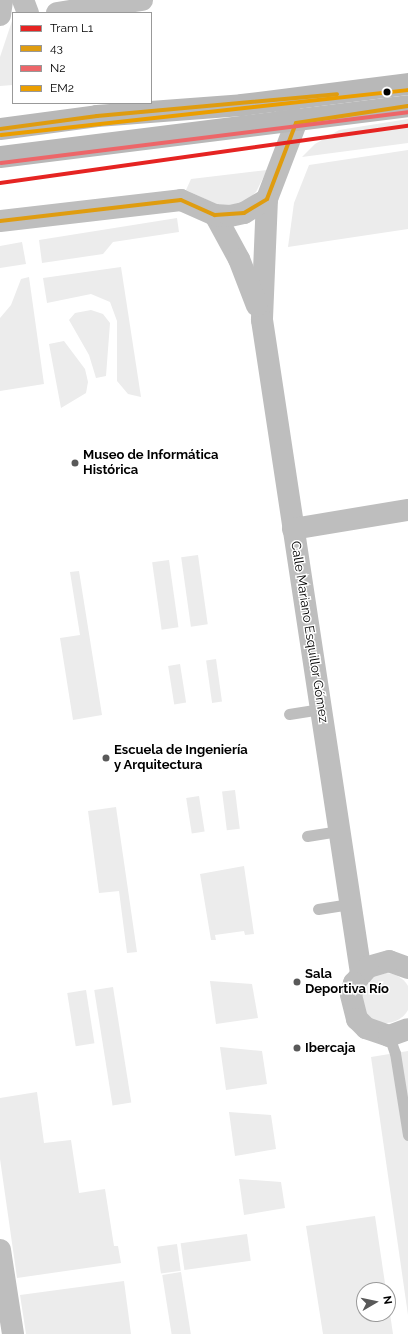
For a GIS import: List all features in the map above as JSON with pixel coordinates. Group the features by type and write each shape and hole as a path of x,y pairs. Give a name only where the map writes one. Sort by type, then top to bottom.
{"main road":[{"path":"0,129 112,108 279,101 408,84"},
{"path":"0,157 146,137 296,123 408,106"}],"street":[{"path":"0,15 2,0"},
{"path":"23,0 28,12"},
{"path":"62,11 142,0"},
{"path":"279,101 290,110 296,123"},
{"name":"Calle Mariano Esquillor Gómez","path":"296,123 268,199 262,320 350,904 357,944 369,968"},
{"path":"0,221 181,200 215,215 244,213 268,199"},
{"name":"Calle Mariano Esquillor Gómez","path":"215,215 239,259 262,320"},
{"path":"293,529 408,510"},
{"path":"398,1032 366,1028 357,1019 351,995 369,968 389,961 408,968"},
{"path":"0,1250 12,1334"}],"lane":[{"path":"289,714 321,709"},
{"path":"306,836 340,831"},
{"path":"318,909 350,904"},
{"path":"398,1032 395,1053 408,1135"}],"shaded area":[{"path":"12,21 12,85 0,86 0,57"},
{"path":"408,119 408,143 302,157 315,144 339,130"},
{"path":"408,150 408,229 288,247 294,203 309,165"},
{"path":"267,170 256,192 244,203 233,207 216,204 186,190 191,179"},
{"path":"177,218 179,232 113,242 103,254 42,263 39,240"},
{"path":"22,242 26,264 0,268 0,246"},
{"path":"121,267 141,397 128,394 117,381 117,321 110,302 91,294 47,303 43,278"},
{"path":"29,277 44,384 0,391 0,318 11,305 21,279"},
{"path":"91,310 103,314 110,323 106,376 96,378 89,355 69,320 75,313"},
{"path":"64,341 85,369 88,382 86,393 61,408 49,344"},
{"path":"198,555 208,624 191,627 181,557"},
{"path":"169,560 178,627 162,630 152,562"},
{"path":"79,571 102,715 73,720 60,638 80,635 70,572"},
{"path":"216,659 222,702 212,703 206,660"},
{"path":"180,664 186,703 174,704 168,666"},
{"path":"235,790 240,829 227,830 222,792"},
{"path":"199,796 205,832 192,834 186,798"},
{"path":"116,807 137,952 127,953 119,891 99,893 88,811"},
{"path":"244,866 254,934 245,935 244,931 215,935 216,940 211,940 200,874"},
{"path":"381,973 391,973 400,977 409,988 409,1008 400,1019 391,1023 381,1023 372,1019 365,1012 361,1003 361,993 365,984 372,977"},
{"path":"210,981 252,984 258,1018 216,1024"},
{"path":"113,987 131,1103 113,1106 94,990"},
{"path":"86,990 94,1043 76,1046 67,993"},
{"path":"220,1047 262,1051 267,1084 226,1090"},
{"path":"408,1051 408,1315 371,1057"},
{"path":"37,1092 44,1143 71,1140 79,1193 105,1189 114,1246 118,1246 121,1263 17,1278 0,1159 0,1098"},
{"path":"229,1112 271,1115 276,1149 235,1156"},
{"path":"239,1179 281,1182 285,1208 244,1215"},
{"path":"375,1216 385,1282 356,1282 356,1322 391,1322 393,1334 323,1334 306,1226"},
{"path":"247,1234 251,1261 184,1270 181,1243"},
{"path":"177,1244 181,1271 161,1274 157,1247"},
{"path":"181,1272 191,1334 172,1334 162,1275"},
{"path":"124,1281 131,1334 26,1334 20,1295"}],"tram line":[{"name":"L1","path":"0,183 408,126"}],"transit line":[{"name":"EM2","path":"1,135 408,90"},
{"name":"43","path":"0,129 97,116 337,94"},
{"name":"43","path":"0,221 181,200 215,215 244,213 267,199 296,123 408,106"},
{"name":"N2","path":"1,163 408,112"}],"place":[{"name":"Museo de Informática Histórica","path":"75,463"},
{"name":"Escuela de Ingeniería y Arquitectura","path":"106,758"},
{"name":"Sala Deportiva Río","path":"297,982"},
{"name":"Ibercaja","path":"297,1048"}]}
